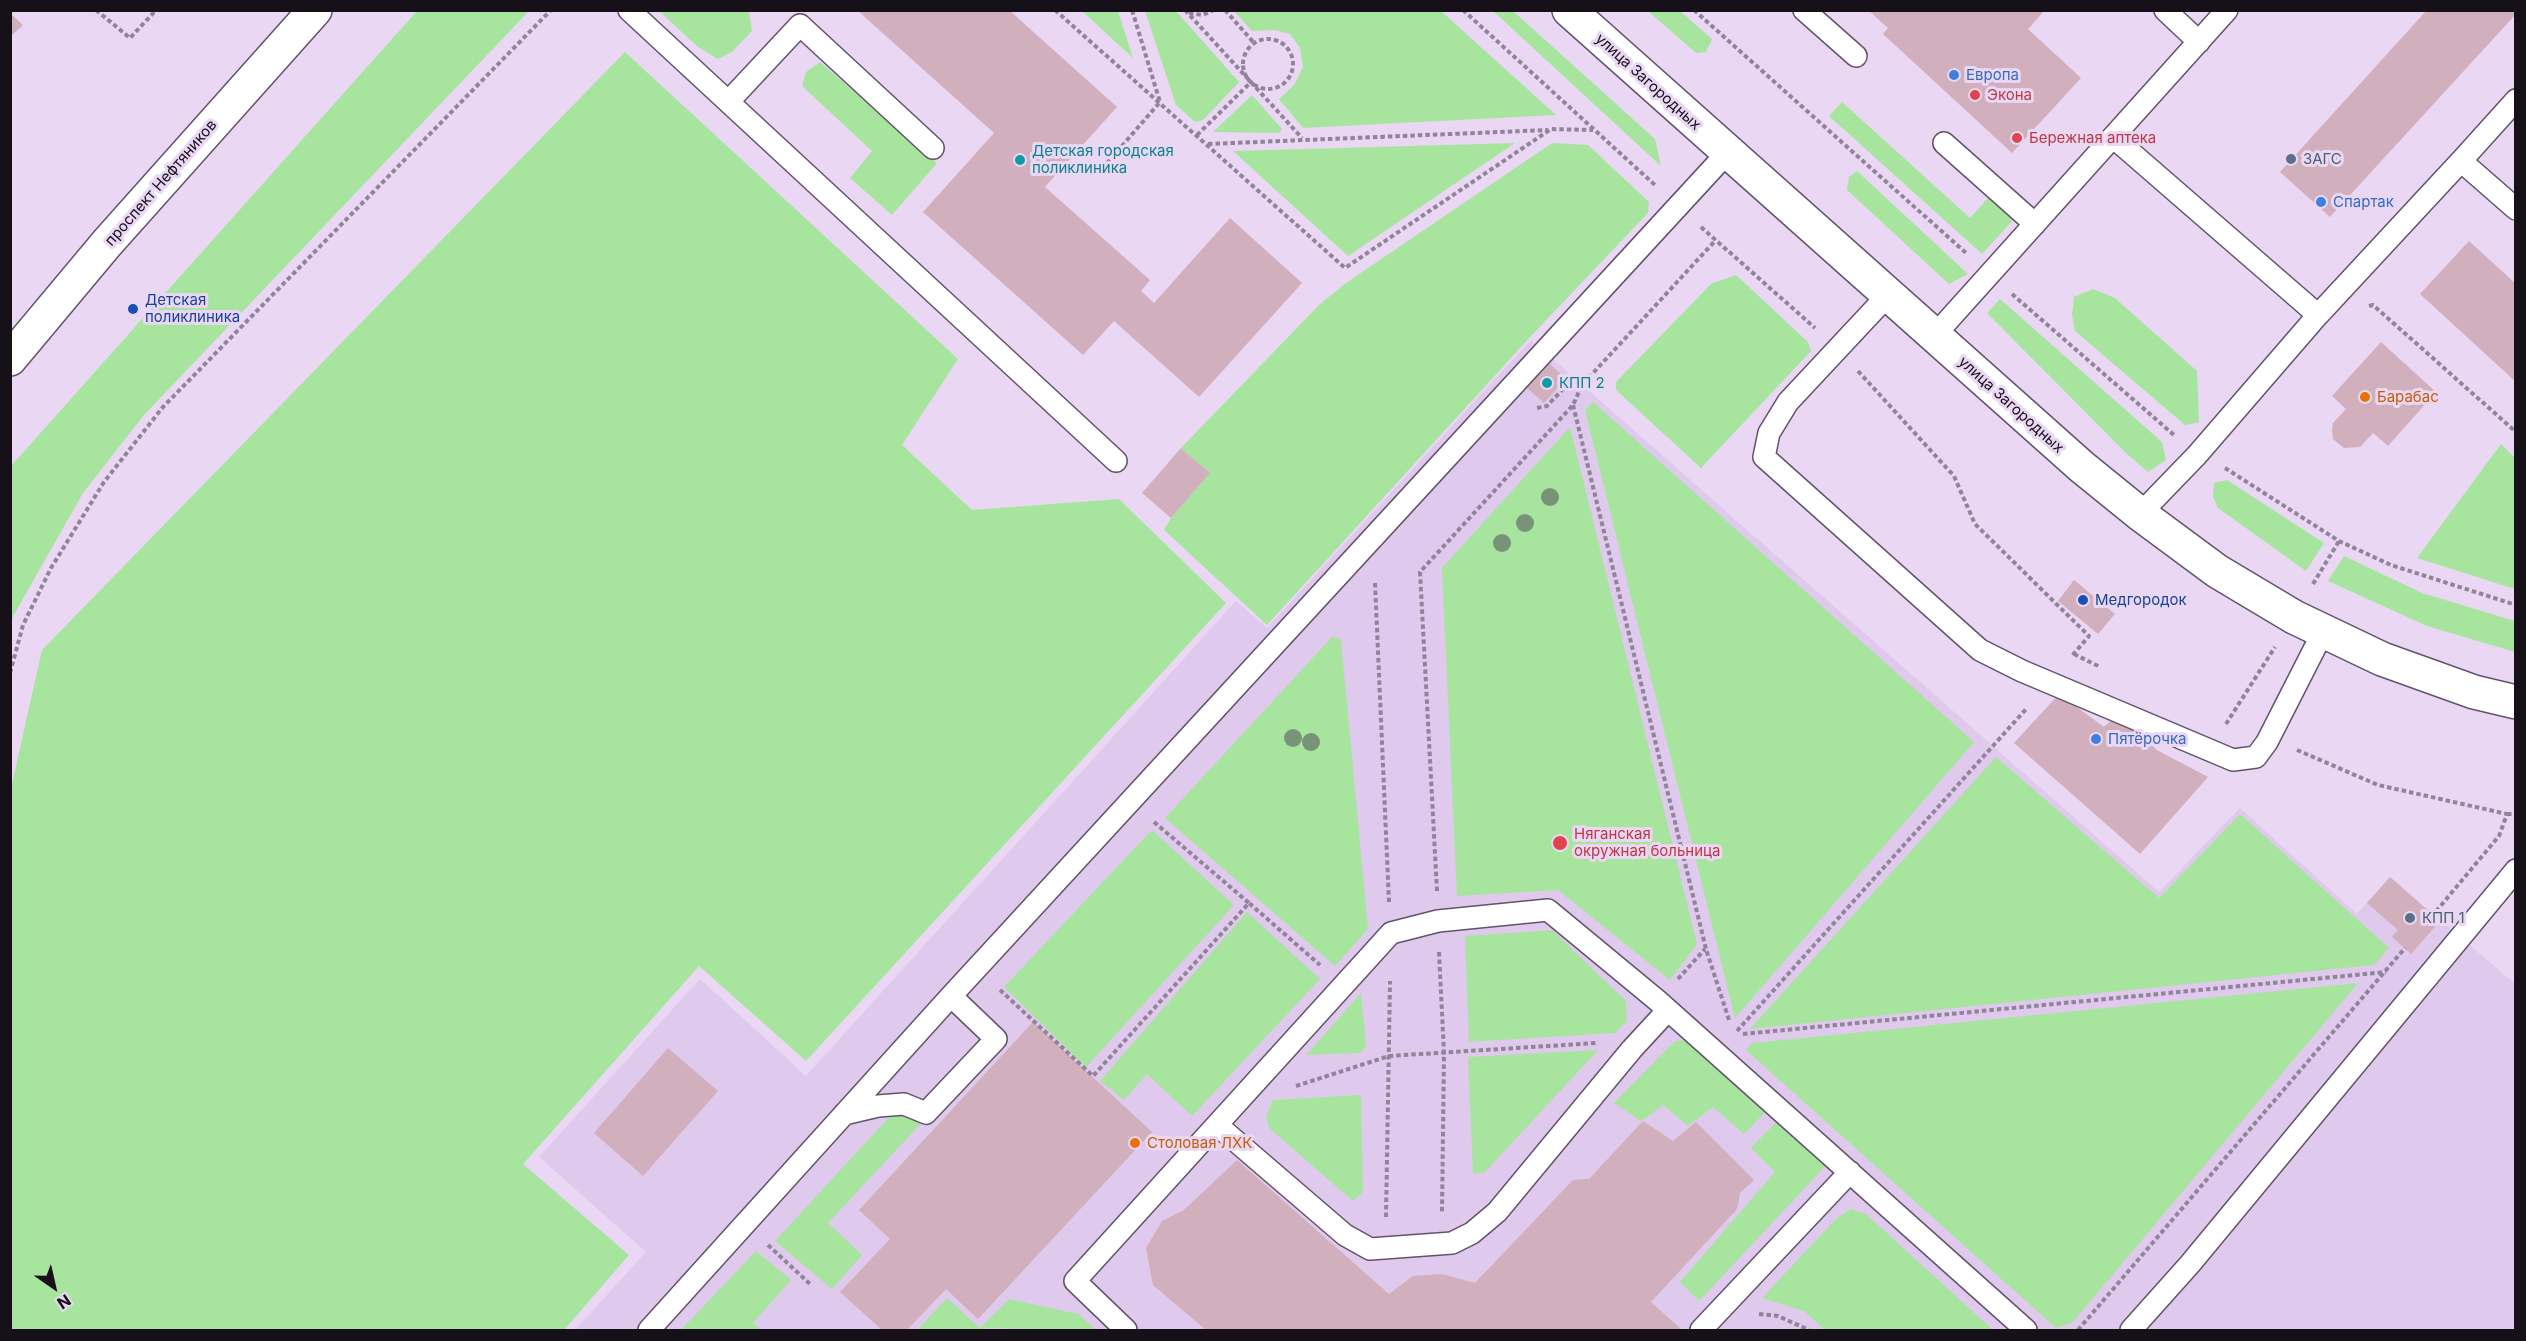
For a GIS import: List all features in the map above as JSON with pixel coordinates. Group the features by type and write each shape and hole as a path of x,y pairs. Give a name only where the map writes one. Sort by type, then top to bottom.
{"main road":[{"name":"проспект Нефтяников","path":"10,359 107,243 315,10"},
{"name":"улица Загородных","path":"1569,10 1887,296 2082,467 2140,514 2217,571 2323,632 2426,676 2516,702"}],"lane":[{"path":"629,10 1116,461"},
{"path":"1804,10 1856,56"},
{"path":"2165,10 2199,42"},
{"path":"1934,336 2227,10"},
{"path":"729,101 800,25 933,148"},
{"path":"2140,514 2197,455 2318,315 2516,100"},
{"path":"2113,137 2318,315"},
{"path":"1944,143 2035,224"},
{"path":"649,1330 951,996 1728,153"},
{"path":"2461,161 2516,209"},
{"path":"1887,296 1788,402 1769,433 1764,457 1980,650 2022,671 2233,760 2256,757 2267,742 2323,632"},
{"path":"2131,1330 2190,1264 2516,870"},
{"path":"1126,1330 1074,1281 1391,933 1438,921 1548,910 1663,1005 2026,1330"},
{"path":"844,1114 878,1106 904,1104 926,1113 996,1039 951,996"},
{"path":"1217,1125 1345,1235 1370,1249 1452,1243 1472,1233 1497,1212 1632,1049 1663,1005"},
{"path":"1701,1330 1850,1173"}],"path":[{"path":"96,10 130,38 156,10"},
{"path":"10,673 23,625 51,568 104,482 163,407 551,10"},
{"path":"1055,10 1345,268 1551,129"},
{"path":"1132,10 1160,102"},
{"path":"1186,10 1202,15 1214,10"},
{"path":"1186,10 1303,138"},
{"path":"1225,10 1254,43"},
{"path":"1463,10 1622,155"},
{"path":"1694,10 1990,275 2197,455 2227,469 2340,541 2391,566 2516,605"},
{"path":"1263,40 1277,40 1288,48 1294,63 1288,79 1282,85 1266,89 1251,82 1244,70 1243,61 1247,51 1254,43 1263,40"},
{"path":"1197,135 1251,82"},
{"path":"1102,169 1160,102"},
{"path":"1207,144 1303,138 1551,129 1593,130"},
{"path":"1442,1243 1444,1053 1420,572 1573,405 1582,385 1715,241"},
{"path":"2318,315 2373,305 2516,432"},
{"path":"1573,405 1706,949 1733,1035 2386,972"},
{"path":"1374,571 1391,933 1385,1247"},
{"path":"2074,654 2106,670"},
{"path":"2225,726 2267,742 2282,743 2378,786 2516,814"},
{"path":"2433,915 2499,836 2507,814"},
{"path":"1149,817 1343,985"},
{"path":"993,983 1093,1076 1249,903"},
{"path":"2078,1330 2405,948"},
{"path":"1663,1005 1706,949"},
{"path":"1294,1087 1389,1056 1606,1042 1632,1049"},
{"path":"761,1239 811,1286"}],"shaded area":[{"name":"Няганская окружная больница","path":"1531,340 2159,892 2240,808 2357,914 2390,877 2515,984 2515,1330 575,1330 646,1252 539,1157 700,979 806,1076 1236,601 1267,628"}],"green space":[{"path":"417,11 529,11 144,415 83,493 11,620 11,466"},
{"path":"659,11 749,11 752,31 732,52 718,59 698,47"},
{"path":"1082,11 1118,11 1133,58"},
{"path":"1145,11 1176,11 1239,82 1203,120 1195,122 1176,105"},
{"path":"1234,11 1441,11 1556,115 1303,128 1279,99 1294,85 1303,67 1300,48 1290,34 1275,30 1252,31"},
{"path":"1493,11 1513,11 1655,139 1661,166"},
{"path":"1648,11 1680,11 1712,39 1706,52 1696,53"},
{"path":"625,52 958,359 902,445 972,510 1119,499 1226,603 806,1061 699,966 523,1164 629,1255 564,1330 11,1330 10,793 42,650"},
{"path":"820,62 937,163 892,215 850,178 872,151 802,86 806,72"},
{"path":"1252,95 1282,129 1279,133 1213,132"},
{"path":"1842,102 1970,218 1988,198 2013,220 1982,254 1829,116"},
{"path":"1515,143 1348,256 1233,151"},
{"path":"1552,143 1588,145 1649,202 1648,213 1531,336 1267,625 1164,530 1171,518 1210,473 1181,448 1320,304 1346,283"},
{"path":"1857,171 1968,274 1949,284 1847,190 1849,177"},
{"path":"1736,275 1808,342 1811,351 1701,468 1616,390 1616,382 1711,284"},
{"path":"2093,289 2115,298 2197,371 2199,422 2185,425 2075,331 2072,315 2074,297"},
{"path":"2000,299 2162,442 2166,460 2148,472 2127,454 1987,313"},
{"path":"1593,402 1974,742 1735,1018 1585,410"},
{"path":"1570,427 1697,944 1670,980 1558,890 1457,896 1442,568"},
{"path":"2501,444 2515,458 2515,589 2417,558"},
{"path":"2227,480 2324,543 2306,571 2218,508 2213,497 2214,483"},
{"path":"2344,556 2422,593 2515,621 2515,652 2427,626 2328,581"},
{"path":"1333,636 1341,640 1368,929 1335,966 1165,818"},
{"path":"1996,757 2159,898 2240,814 2389,948 2374,965 1750,1029"},
{"path":"1152,830 1234,905 1086,1067 1004,987"},
{"path":"1247,912 1320,979 1192,1116 1147,1074 1124,1100 1100,1081"},
{"path":"1552,930 1626,1001 1627,1021 1615,1033 1469,1042 1465,936"},
{"path":"2358,983 2072,1323 2056,1328 1746,1050 1752,1043"},
{"path":"1361,993 1366,1046 1360,1053 1306,1055"},
{"path":"1694,1040 1770,1107 1744,1134 1713,1107 1688,1126 1663,1105 1641,1121 1614,1103 1675,1041"},
{"path":"1598,1050 1485,1172 1473,1174 1468,1057"},
{"path":"1361,1095 1363,1192 1353,1201 1269,1128 1266,1116 1273,1100"},
{"path":"894,1112 924,1120 828,1223 862,1255 832,1289 775,1241"},
{"path":"1781,1117 1832,1159 1699,1301 1680,1282 1775,1172 1751,1148"},
{"path":"1851,1209 1867,1215 1993,1330 1825,1330 1804,1311 1762,1298 1837,1218"},
{"path":"756,1251 791,1280 753,1323 762,1330 681,1330"},
{"path":"947,1298 980,1328 1009,1299 1078,1314 1096,1330 987,1328 984,1330 917,1330"}],"building":[{"name":"Детская городская поликлиника","path":"857,10 1009,10 1117,107 1045,187 1150,280 1141,291 1154,303 1230,218 1302,283 1199,397 1114,321 1083,355 923,212 994,133"},
{"path":"1868,10 2045,10 2028,29 2081,78 2012,153 1883,34 1888,28"},
{"path":"2427,10 2516,10 2516,14 2330,217 2280,172"},
{"path":"10,13 23,25 10,37"},
{"path":"2469,241 2516,284 2516,382 2420,294"},
{"path":"2381,342 2436,392 2388,446 2373,433 2360,447 2344,448 2333,439 2332,430 2333,423 2346,409 2332,396"},
{"name":"КПП 2","path":"1550,364 1566,379 1544,403 1527,388"},
{"path":"1181,448 1210,473 1171,518 1142,493"},
{"path":"2074,580 2115,614 2098,634 2058,601"},
{"path":"2059,694 2104,727 2117,715 2157,750 2208,777 2140,854 2014,743"},
{"name":"КПП 1","path":"2390,877 2440,921 2411,954 2392,937 2398,930 2367,903"},
{"path":"1033,1022 1152,1132 978,1319 946,1289 907,1330 882,1330 840,1292 890,1239 859,1210"},
{"path":"668,1048 718,1091 643,1176 594,1133"},
{"path":"1643,1121 1673,1141 1696,1122 1754,1180 1740,1193 1737,1209 1651,1302 1682,1330 1206,1330 1153,1285 1146,1248 1162,1221 1184,1210 1237,1160 1389,1294 1413,1276 1442,1274 1475,1283 1573,1180 1589,1179"}],"place":[{"name":"Европа","path":"1954,75"},
{"name":"Экона","path":"1975,95"},
{"name":"Бережная аптека","path":"2017,138"},
{"name":"ЗАГС","path":"2291,159"},
{"name":"Детская городская поликлиника","path":"1020,160"},
{"name":"Спартак","path":"2321,202"},
{"name":"Детская поликлиника","path":"133,309"},
{"name":"КПП 2","path":"1547,383"},
{"name":"Барабас","path":"2365,397"},
{"name":"Медгородок","path":"2083,600"},
{"name":"Пятёрочка","path":"2096,739"},
{"name":"Няганская окружная больница","path":"1560,843"},
{"name":"КПП 1","path":"2410,918"},
{"name":"Столовая ЛХК","path":"1135,1143"}]}
